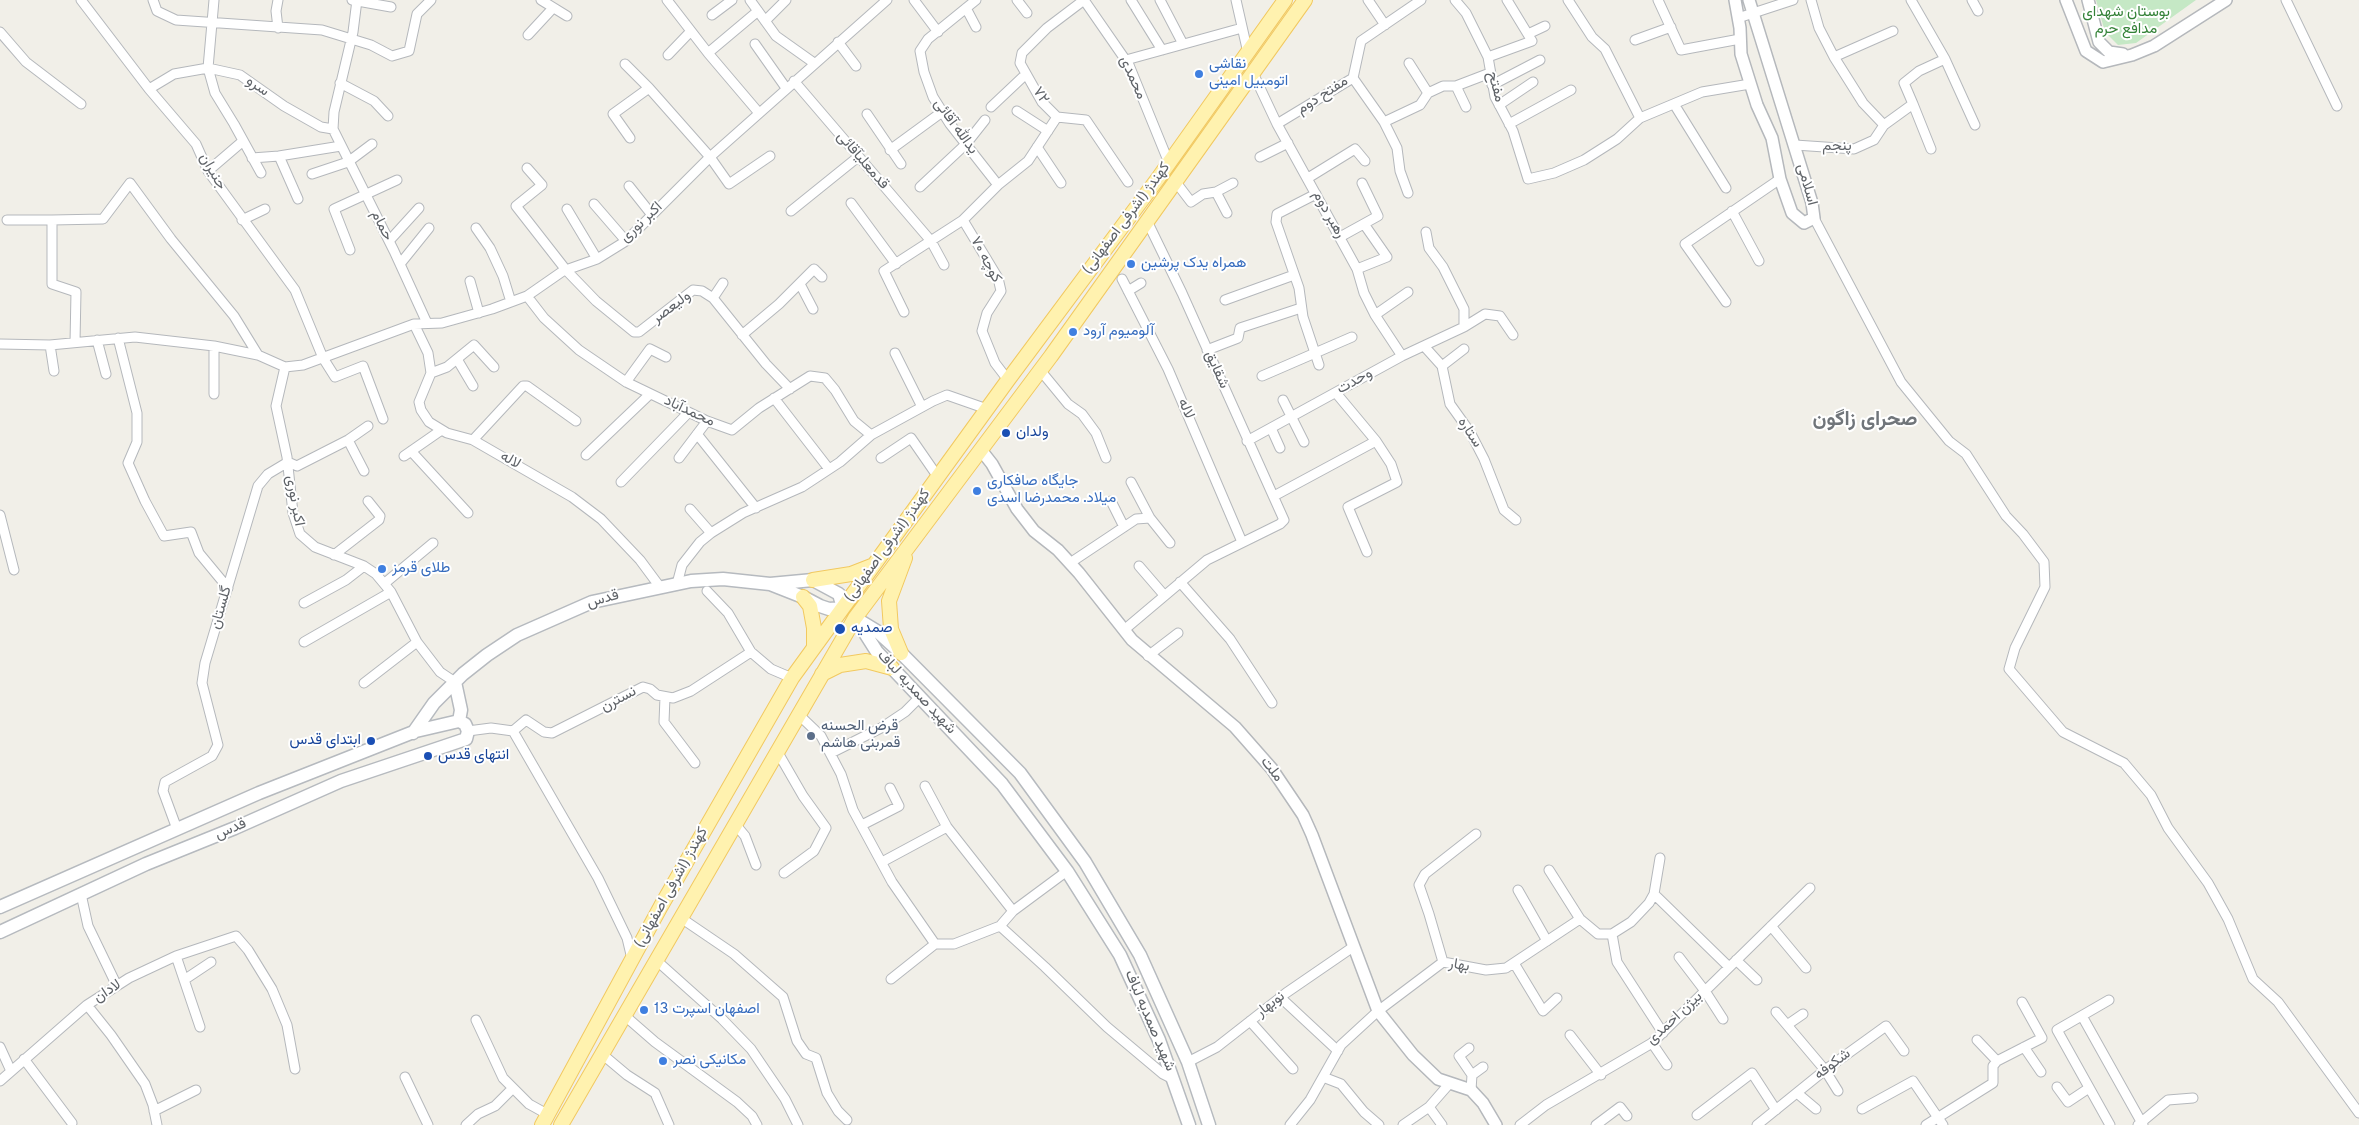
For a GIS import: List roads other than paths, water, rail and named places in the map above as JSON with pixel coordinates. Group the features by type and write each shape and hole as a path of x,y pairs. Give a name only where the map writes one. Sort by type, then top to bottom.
{"main road":[{"name":"کهندژ (اشرفی اصفهانی)","path":"545,1120 632,959 792,678 1008,380 1169,163 1285,0"},
{"name":"کهندژ (اشرفی اصفهانی)","path":"561,1125 855,618 1040,370 1305,0"},
{"path":"900,653 891,629 889,601 909,545"},
{"path":"770,584 851,574 875,565"},
{"name":"قدس","path":"413,732 424,713 487,654 517,635 558,615 592,602 677,584 723,579 770,584"},
{"path":"813,580 839,594 843,608 855,618"},
{"path":"770,584 820,606 830,609 843,608"},
{"path":"803,597 810,606 814,628 814,647"},
{"name":"شهید صمدیه لباف","path":"855,618 878,632 1020,774 1085,862 1140,955 1188,1062 1209,1125"},
{"name":"شهید صمدیه لباف","path":"855,618 877,652 1002,784 1067,871 1120,955 1159,1040 1189,1125"},
{"path":"821,675 840,664 866,662 892,668"},
{"path":"455,682 461,710 459,721 465,724 467,735"},
{"path":"942,721 954,708"},
{"name":"قدس","path":"0,907 264,791 413,732 459,721"},
{"name":"قدس","path":"0,932 146,864 235,828 341,781 467,735"},
{"path":"139,847 146,864"}],"street":[{"name":"جنیران","path":"80,0 149,89 196,144 208,171 295,290 323,358 335,376 363,366 383,419"},
{"path":"153,0 157,11 176,20 322,30 371,45 392,56 409,51 417,14 431,0"},
{"path":"214,0 208,68 215,93 261,173"},
{"path":"278,0 276,11 278,28"},
{"path":"352,0 391,7"},
{"path":"332,129 340,83 352,39 357,0"},
{"path":"541,0 567,16"},
{"path":"667,0 708,53 759,113"},
{"path":"712,15 732,0"},
{"path":"750,0 776,36 814,63"},
{"path":"765,21 786,0"},
{"name":"اکبر نوری","path":"455,682 440,672 417,642 385,583 364,566 315,547 300,534 291,502 288,462 276,406 285,367 303,365 414,324 442,323 511,302 527,296 566,270 597,259 626,241 710,157 887,0"},
{"path":"914,0 938,32"},
{"name":"یدالله آقائی","path":"976,0 928,39 920,51 930,89 942,112 998,185"},
{"path":"1017,0 1027,13"},
{"name":"محمدی","path":"1084,0 1126,60 1169,163"},
{"name":"۷۲","path":"1084,0 1047,28 1022,53 1020,63 1042,102 1057,117 1086,120 1128,182"},
{"path":"1131,0 1162,50"},
{"path":"1160,0 1183,44"},
{"path":"1236,0 1248,53"},
{"path":"1368,0 1385,25"},
{"name":"مفتح دوم","path":"1277,124 1353,78 1361,41 1421,0"},
{"name":"مفتح","path":"1455,0 1466,13 1488,57 1492,85 1528,179 1554,173 1584,160 1617,139 1640,118"},
{"path":"1488,57 1532,41 1507,0"},
{"path":"1568,0 1592,37 1604,49 1640,118 1702,92 1750,84"},
{"path":"1658,0 1681,50 1740,39"},
{"name":"اسلامی","path":"1735,0 1741,54 1750,84 1772,138 1780,179 1792,213 1804,223 1814,218 1795,144 1749,0"},
{"path":"1738,18 1793,0"},
{"path":"1811,0 1819,28 1834,57 1863,102 1884,126"},
{"path":"1911,0 1945,59 1975,125"},
{"path":"1972,0 1978,11"},
{"path":"2066,0 2086,51 2103,62 2132,56 2154,46 2226,0"},
{"path":"2088,0 2099,42 2109,52 2132,56"},
{"path":"2286,0 2337,106"},
{"path":"528,35 553,8"},
{"path":"966,8 976,27"},
{"path":"708,53 758,11"},
{"path":"1528,34 1545,26"},
{"path":"1635,40 1670,27"},
{"path":"1126,60 1242,28"},
{"path":"668,55 691,31"},
{"path":"1834,57 1893,31"},
{"path":"0,32 26,62 81,104"},
{"path":"838,42 856,66"},
{"path":"756,44 786,88"},
{"path":"1931,149 1904,83 1919,71 1945,59"},
{"path":"1492,85 1540,60"},
{"path":"1409,63 1428,93"},
{"path":"625,64 649,88 710,157 729,184 770,156"},
{"name":"سرو","path":"149,89 174,74 208,68 240,75 284,106 321,127 332,129"},
{"name":"رهبر دوم","path":"1253,73 1277,124 1357,269 1364,293 1375,314 1402,356"},
{"path":"1384,122 1420,105 1428,93 1443,86 1456,86 1490,73"},
{"path":"991,107 1026,74"},
{"path":"1353,78 1384,122 1397,148 1400,171 1408,194"},
{"name":"قدمعلیآقائی","path":"794,81 931,241 944,265"},
{"path":"1499,105 1533,82"},
{"path":"340,83 374,101 388,116"},
{"path":"1456,86 1466,108"},
{"path":"630,138 613,114 649,88"},
{"path":"1508,124 1571,90"},
{"path":"1674,104 1726,188"},
{"name":"پنجم","path":"1795,144 1854,149 1874,140 1884,126 1913,104"},
{"path":"1017,111 1048,131"},
{"path":"890,150 942,112"},
{"path":"867,114 900,164"},
{"path":"904,312 884,271 963,220 998,185 1028,161 1057,117"},
{"path":"920,187 966,144 986,120"},
{"name":"حمام","path":"332,129 389,240 427,323"},
{"path":"208,171 244,141"},
{"path":"1260,157 1288,142"},
{"path":"312,174 348,162 372,144"},
{"path":"252,158 280,156 341,146"},
{"path":"1037,147 1061,183"},
{"path":"1308,178 1355,148 1365,161"},
{"path":"280,156 298,199"},
{"path":"791,211 858,157"},
{"path":"527,168 542,185 516,206 566,270"},
{"path":"1726,302 1685,244 1780,179"},
{"path":"350,250 334,209 397,180"},
{"path":"1175,182 1191,202 1202,194 1216,192 1233,183"},
{"path":"7,220 103,219 130,183 171,239 234,316 258,355"},
{"path":"1340,237 1378,216 1362,183"},
{"path":"629,186 652,215"},
{"path":"1216,192 1226,213"},
{"path":"1316,194 1277,214 1276,222 1294,275 1301,308 1319,365"},
{"path":"851,203 896,264"},
{"path":"594,204 626,241"},
{"path":"389,240 419,208"},
{"path":"242,220 265,209"},
{"path":"567,209 597,259"},
{"path":"1732,211 1759,261"},
{"path":"1814,218 1848,286 1901,382 1949,441 1966,454 2006,516 2023,534 2044,562 2045,587 2015,648 2009,669 2063,732 2124,763 2151,795 2168,828 2208,883 2228,919 2252,979 2278,1002 2359,1113"},
{"path":"52,220 52,284 76,292 75,342"},
{"name":"کوچه ۷۰","path":"963,220 998,278 1001,291 987,313 982,331 995,363 1008,380"},
{"name":"شقایق","path":"1147,221 1208,350 1247,441 1284,520 1280,524 1242,542"},
{"path":"1357,269 1387,258 1364,224"},
{"path":"400,264 428,228"},
{"path":"476,228 490,248 503,276 511,302"},
{"path":"1426,232 1429,248 1443,267 1464,309 1464,327"},
{"path":"742,335 800,284 814,269 822,277"},
{"name":"ولیعصر","path":"566,270 596,300 634,332 639,332 693,290 702,291 713,298 766,364 790,389"},
{"path":"1225,300 1294,275"},
{"name":"لاله","path":"1122,279 1168,369 1242,542"},
{"path":"470,281 479,313"},
{"path":"713,298 723,283"},
{"path":"800,284 813,309"},
{"path":"1128,291 1141,284"},
{"path":"1375,314 1408,292"},
{"name":"محمدآباد","path":"527,296 544,318 579,350 626,382 707,421 732,430 774,398 810,376 825,378 835,390 854,421 871,435"},
{"path":"1208,350 1238,338 1240,328 1301,308"},
{"name":"وحدت","path":"1247,441 1402,356 1464,327 1485,314 1500,316 1513,335"},
{"path":"414,324 428,353 431,373 419,402 421,410 429,422 440,431 408,453 468,513"},
{"path":"0,344 50,345 135,336 214,346 258,355 285,367"},
{"path":"1262,376 1352,337"},
{"path":"118,338 137,413 137,442 128,463 145,501 164,536 191,532 199,553 228,588"},
{"path":"97,340 106,374"},
{"path":"50,345 54,371"},
{"path":"431,373 457,359 474,345 494,367"},
{"path":"214,346 214,394"},
{"path":"1424,346 1442,366 1464,349"},
{"path":"626,382 650,349 666,357"},
{"path":"895,353 922,407"},
{"path":"457,359 473,386"},
{"name":"ستاره","path":"1442,366 1450,404 1470,432 1484,459 1504,510 1516,520"},
{"path":"1040,370 1068,404 1082,414 1096,433 1106,458"},
{"path":"473,440 523,386 527,386 576,421"},
{"path":"1336,393 1376,441 1391,464 1397,482 1348,507 1367,552"},
{"path":"586,455 650,394"},
{"path":"677,584 682,566 700,542 711,533 743,513 802,487 829,469 871,435 946,396 987,409"},
{"path":"774,398 829,469"},
{"path":"1283,400 1304,442"},
{"path":"621,482 688,413"},
{"path":"679,458 707,421"},
{"name":"گلستان","path":"177,829 163,791 166,782 212,756 218,744 202,684 205,663 258,486 268,474 288,462 297,466 348,440 368,426"},
{"path":"1271,428 1280,448"},
{"name":"لاله","path":"440,431 473,440 572,497 601,519 640,560 660,587"},
{"path":"697,434 756,508"},
{"path":"881,458 911,438 938,476"},
{"path":"348,440 364,471"},
{"path":"1274,496 1376,441"},
{"name":"ملت","path":"981,450 992,464 1017,509 1034,531 1058,550 1070,563 1124,630 1148,656 1235,727 1272,769 1303,814 1312,834 1378,1011 1414,1055 1438,1079 1472,1090"},
{"path":"1131,482 1150,518 1170,543"},
{"path":"334,555 379,520 380,516 368,501"},
{"path":"1110,501 1124,527"},
{"path":"690,509 711,533"},
{"path":"0,515 14,570"},
{"path":"1070,563 1136,519 1150,518"},
{"path":"1124,630 1207,560 1242,542"},
{"path":"385,583 433,543"},
{"path":"304,603 346,580 364,566"},
{"path":"1139,566 1164,595"},
{"path":"1180,582 1230,639 1272,703"},
{"path":"707,591 728,613 751,652 771,669 792,678"},
{"path":"304,642 391,592"},
{"path":"1148,656 1178,633"},
{"path":"364,683 417,642"},
{"path":"695,763 664,722 665,697 672,698 691,691 751,652"},
{"name":"نسترن","path":"513,731 526,720 544,732 552,733 643,687 665,697"},
{"path":"831,753 881,728 905,712 919,698"},
{"path":"798,714 821,736 842,774 853,810 892,882 935,944"},
{"path":"467,735 491,728 513,731 602,886 627,938 632,959"},
{"path":"777,751 803,796 826,828 814,851 784,873"},
{"path":"925,786 947,827 1013,911"},
{"path":"862,825 899,806 890,788"},
{"path":"735,824 745,836 756,865"},
{"path":"882,862 947,827"},
{"path":"1443,962 1419,885 1425,874 1476,834"},
{"path":"1549,870 1580,919 1598,934 1612,934 1631,922 1654,894 1660,858"},
{"path":"890,979 935,944 954,944 1000,926 1013,911 1067,871"},
{"name":"بیژن احمدی","path":"1520,1125 1546,1105 1601,1075 1652,1043 1810,888"},
{"path":"1518,890 1547,941"},
{"path":"81,894 88,926 117,986"},
{"path":"1654,894 1729,967"},
{"path":"681,918 734,954 783,997 797,1041 806,1054 816,1058 827,1093 838,1111 847,1120"},
{"name":"بهار","path":"1290,1125 1310,1100 1341,1045 1378,1011 1443,962 1486,970 1506,968 1580,919"},
{"path":"1000,926 1046,967 1106,1027 1163,1074 1173,1079"},
{"path":"1771,926 1806,968"},
{"path":"1612,934 1617,962 1663,1033"},
{"name":"لادان","path":"0,1081 87,1006 117,986 176,956 236,936 248,950 272,990 287,1025 295,1068"},
{"name":"نوبهار","path":"1188,1062 1217,1047 1280,997 1353,947"},
{"path":"176,956 200,1027"},
{"path":"1679,958 1705,991 1723,1019"},
{"path":"656,960 722,1019 752,1050 785,1099 798,1125"},
{"path":"1736,960 1756,980"},
{"path":"184,980 211,962"},
{"path":"1514,963 1542,1011 1557,998"},
{"path":"1280,997 1338,1051"},
{"path":"2109,1000 2057,1030 2110,1125"},
{"path":"1926,1125 1941,1121 1993,1084 1993,1066 1997,1061 2042,1038 2022,1002"},
{"path":"87,1006 111,1035 145,1084 157,1125"},
{"path":"1776,1012 1826,1070 1838,1090"},
{"path":"1787,1024 1803,1014"},
{"path":"624,1015 655,1042 737,1102 752,1116 757,1125"},
{"path":"2082,1016 2141,1124 2168,1100 2193,1098"},
{"path":"476,1020 503,1078 545,1120"},
{"path":"1250,1021 1293,1069"},
{"name":"شکوفه","path":"1757,1125 1796,1093 1886,1026 1904,1051"},
{"path":"1570,1035 1601,1075"},
{"path":"1978,1040 1997,1061"},
{"path":"1652,1043 1668,1065"},
{"path":"0,1047 11,1071"},
{"path":"2024,1047 2041,1072"},
{"path":"1469,1048 1459,1056 1472,1075 1472,1090 1484,1103 1496,1125"},
{"path":"602,1054 627,1075 655,1093 669,1125"},
{"path":"24,1060 72,1123"},
{"path":"1472,1075 1483,1067"},
{"path":"1697,1115 1752,1073 1776,1110"},
{"path":"405,1077 428,1125"},
{"path":"1323,1078 1341,1084 1364,1112 1379,1125"},
{"path":"1862,1109 1913,1081 1941,1121"},
{"path":"1403,1125 1413,1123 1450,1083"},
{"path":"2057,1087 2068,1102 2088,1088"},
{"path":"466,1125 478,1114 495,1106 513,1088"},
{"path":"154,1111 196,1090"},
{"path":"1796,1093 1816,1109"},
{"path":"1429,1107 1442,1125"},
{"path":"1596,1125 1620,1107 1626,1116"}],"place":[{"name":"نقاشی اتومبیل امینی","path":"1199,74"},
{"name":"همراه یدک پرشین","path":"1131,264"},
{"name":"آلومیوم آرود","path":"1073,332"},
{"name":"ولدان","path":"1006,433"},
{"name":"جایگاه صافکاری میلاد. محمدرضا اسدی","path":"977,491"},
{"name":"طلای قرمز","path":"382,569"},
{"name":"صمدیه","path":"840,629"},
{"name":"قرض الحسنه قمربنی هاشم","path":"811,736"},
{"name":"ابتدای قدس","path":"371,741"},
{"name":"انتهای قدس","path":"428,756"},
{"name":"اصفهان اسپرت 13","path":"644,1010"},
{"name":"مکانیکی نصر","path":"663,1061"}],"district":[{"name":"صحرای زاگون","path":"1865,421"}],"park label":[{"name":"بوستان شهدای مدافع حرم","path":"2126,22"}]}
